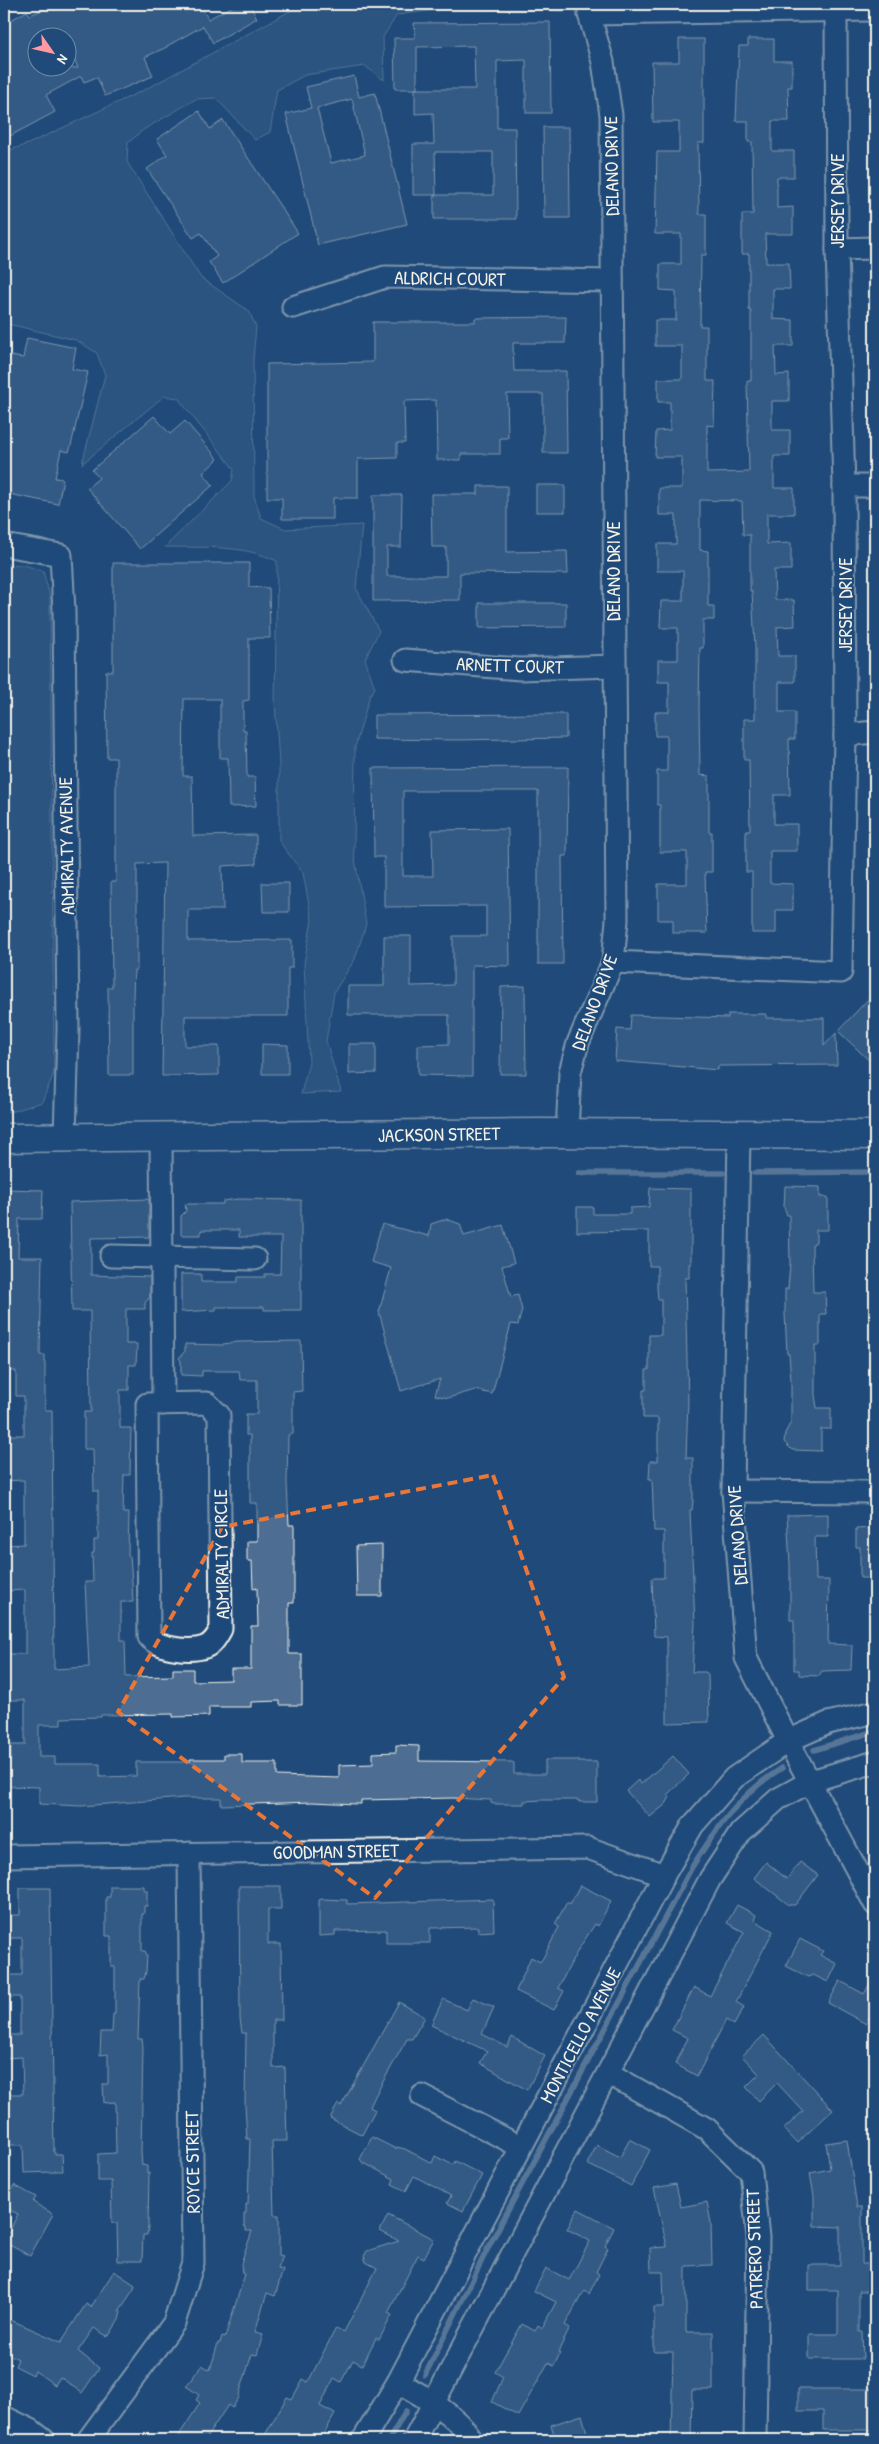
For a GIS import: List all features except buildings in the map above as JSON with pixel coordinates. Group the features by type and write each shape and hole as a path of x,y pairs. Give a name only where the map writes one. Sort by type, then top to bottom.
{"main road":[{"name":"JACKSON STREET","path":"4,1138 568,1133 875,1134"}],"street":[{"path":"589,9 875,10"},
{"name":"DELANO DRIVE","path":"568,1133 570,1072 578,1043 613,962 617,920 611,115 602,62 589,9"},
{"name":"JERSEY DRIVE","path":"613,962 841,972 845,735 844,486 837,249 836,11"},
{"path":"837,249 875,248"},
{"name":"ALDRICH COURT","path":"293,307 385,277 612,281"},
{"path":"844,486 875,486"},
{"name":"ADMIRALTY AVENUE","path":"4,546 61,555 64,611 68,1029 65,1137"},
{"name":"ARNETT COURT","path":"405,660 520,669 614,666"},
{"path":"845,735 875,732"},
{"name":"DELANO DRIVE","path":"739,1134 733,1491 746,1658 875,1904"},
{"path":"161,1136 163,1404"},
{"path":"111,1256 255,1259"},
{"name":"ADMIRALTY CIRCLE","path":"207,1403 219,1415 222,1629 214,1641 204,1647 167,1648 155,1644 149,1636 147,1404 163,1404 207,1403"},
{"path":"733,1491 875,1492"},
{"name":"MONTICELLO AVENUE","path":"364,2440 398,2382 664,1875 693,1825 734,1778 788,1741 828,1723 875,1712"},
{"path":"414,2440 435,2404 710,1879 741,1832 778,1799 810,1781 875,1762"},
{"name":"GOODMAN STREET","path":"4,1856 588,1848 664,1875"},
{"name":"ROYCE STREET","path":"88,2440 174,2323 193,2263 189,1853"},
{"name":"PATRERO STREET","path":"608,2073 707,2129 751,2172 758,2238 755,2440"},
{"path":"422,2096 521,2147"},
{"path":"398,2382 435,2404 467,2432 472,2440"},
{"path":"4,2418 31,2430 44,2440"}],"highlighted area":[{"path":"493,1475 564,1677 375,1898 118,1712 222,1527"}],"shaded area":[{"path":"303,4 564,4 565,11 452,8 397,15 383,37 384,80 365,66 305,75 277,90 270,132 255,140 216,98 196,99 143,130 128,143 127,162 201,278 249,311 256,327 253,359 254,496 261,518 285,529 362,525 356,588 379,631 365,659 375,688 370,695 355,747 354,853 366,924 355,959 334,992 326,1041 341,1092 301,1094 309,1062 304,963 312,920 303,873 279,841 279,763 275,703 277,561 236,549 165,547 232,481 234,469 178,398 164,396 82,464 105,375 97,353 76,340 4,323 4,152 28,144 144,90"},
{"path":"4,564 24,565 43,571 50,597 54,1073 42,1102 14,1111 4,1112"}],"waterway":[{"path":"754,1173 875,1172"},
{"path":"579,1173 723,1173"},
{"path":"814,1750 875,1731"},
{"path":"425,2375 490,2244 692,1867 731,1812 754,1788 782,1768"},
{"path":"389,2440 406,2411"}]}
